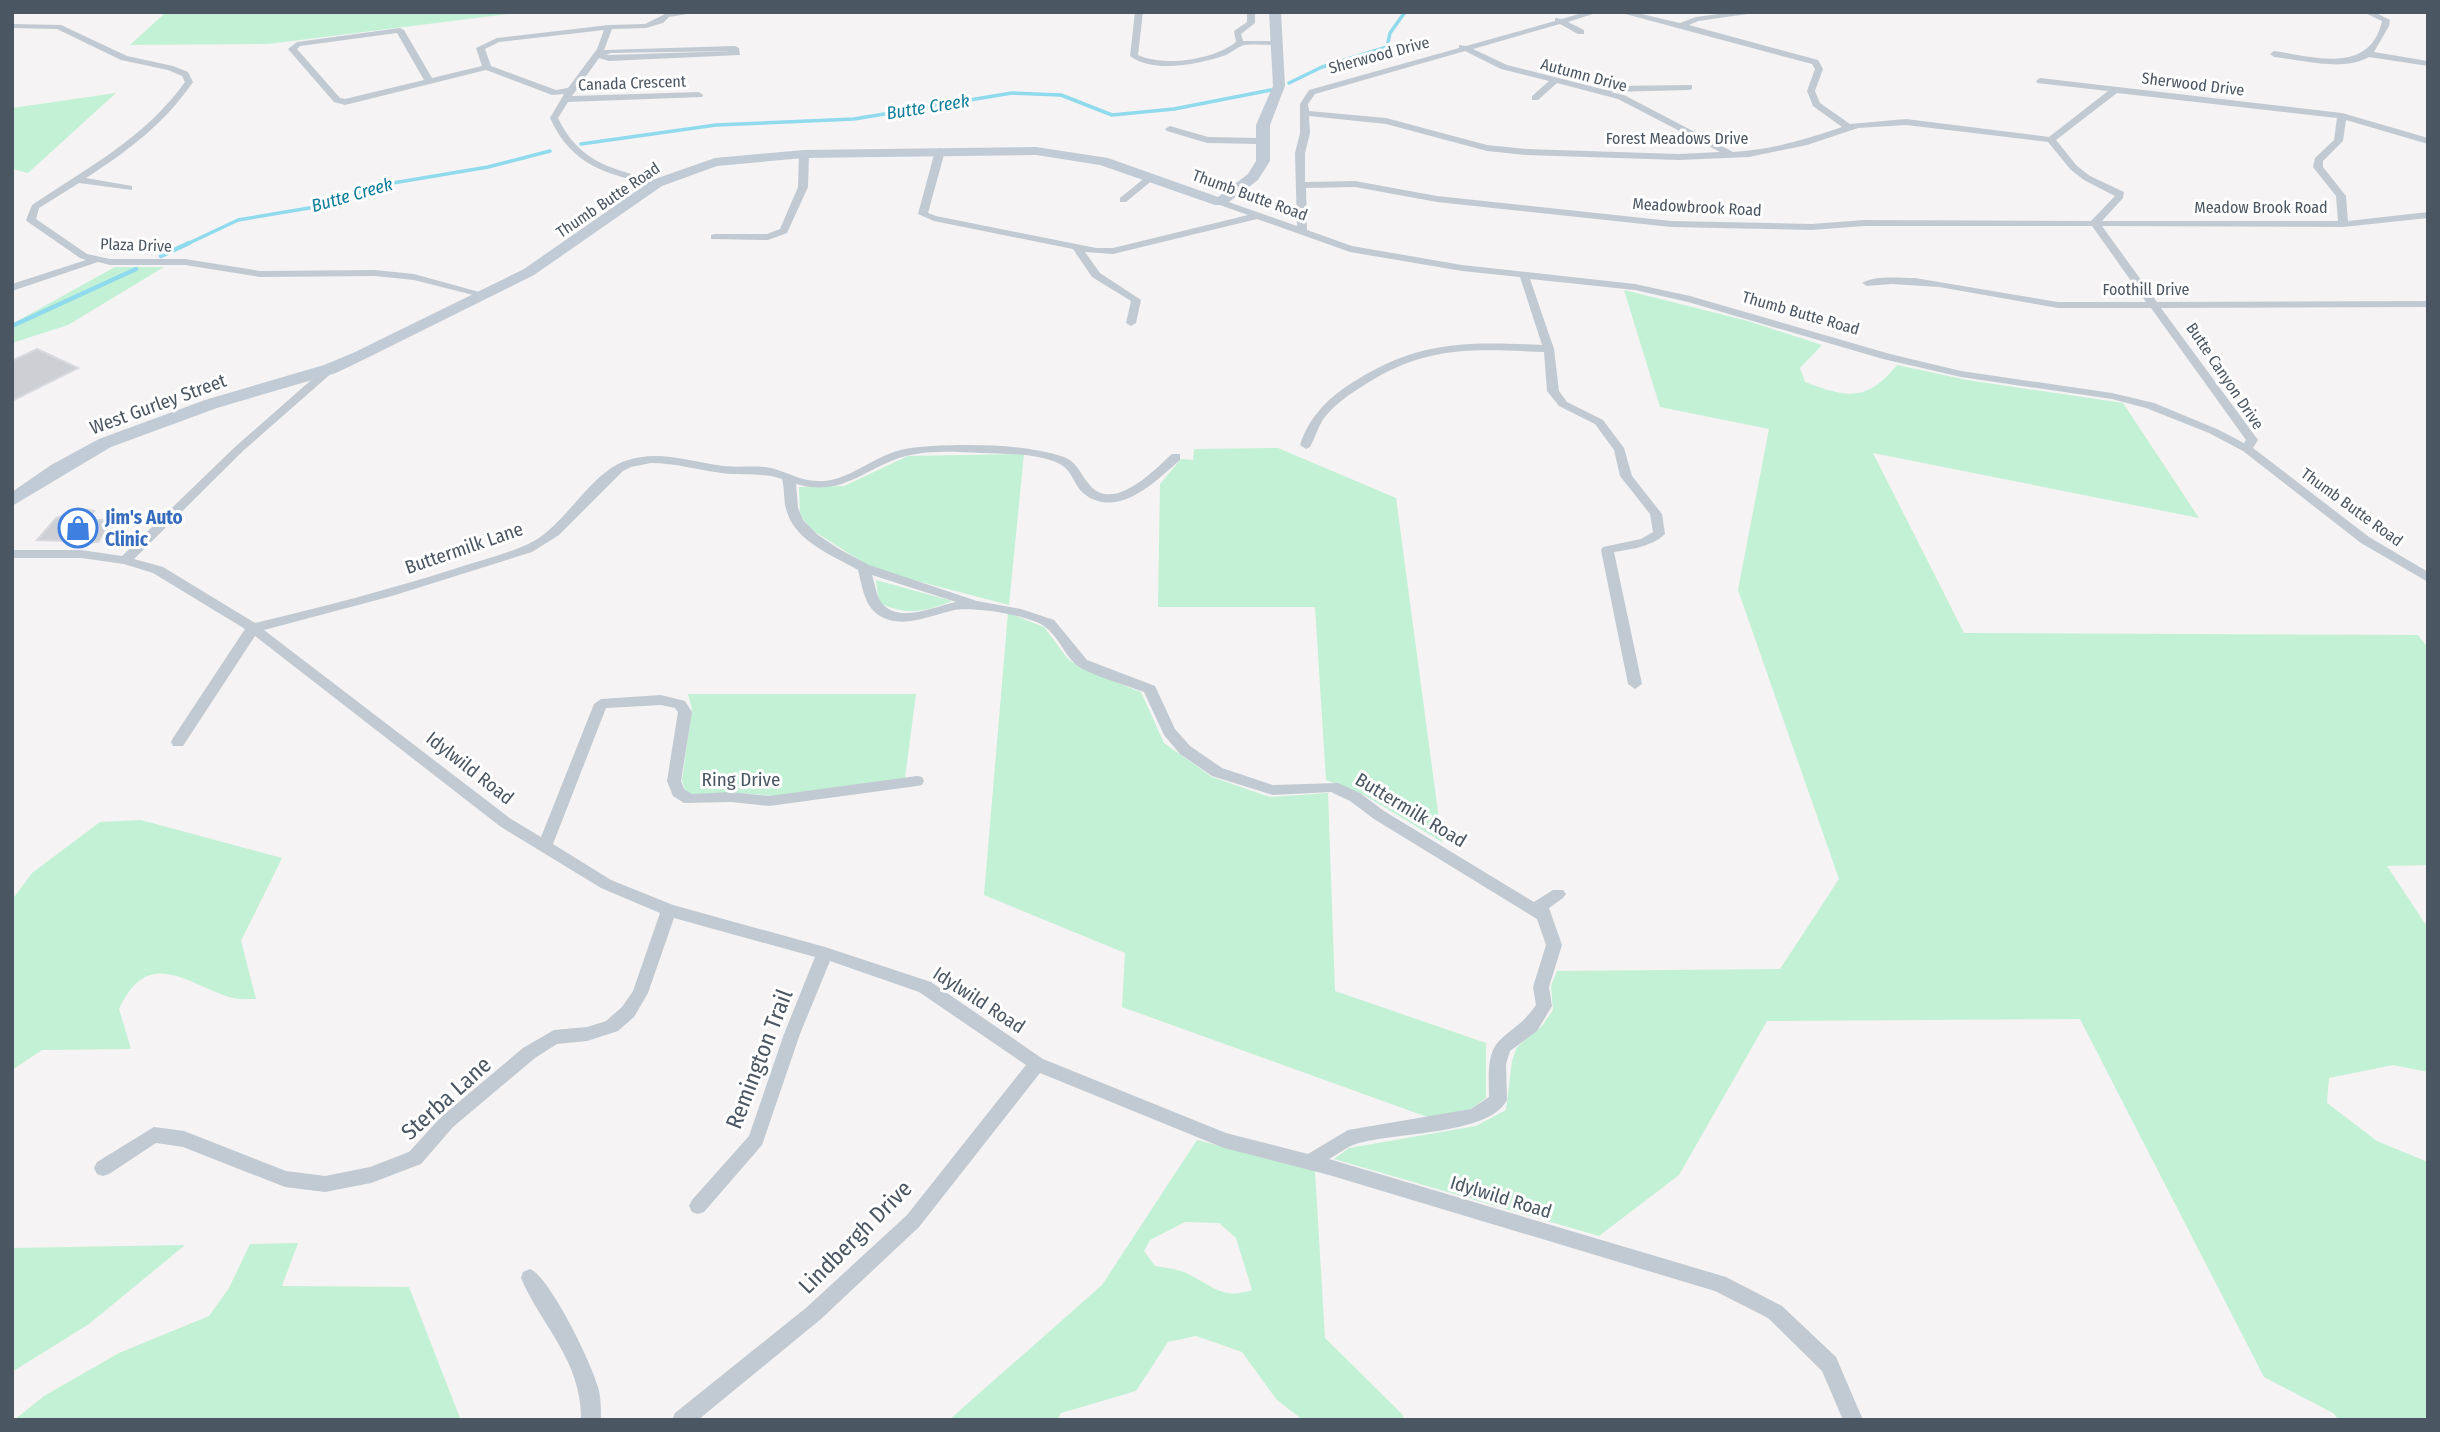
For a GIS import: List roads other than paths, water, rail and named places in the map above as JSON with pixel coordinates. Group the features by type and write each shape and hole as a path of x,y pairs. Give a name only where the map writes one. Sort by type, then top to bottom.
{"street":[{"path":"429,81 400,30 297,44 292,49 337,100 355,101 487,67 480,48 497,40 608,27 646,26 667,15 695,12"},
{"path":"1139,12 1134,56 1139,60 1161,63 1228,53 1240,43 1278,43"},
{"path":"1240,43 1237,33 1251,23 1251,12"},
{"path":"1220,202 1253,177 1263,161 1263,125 1279,86 1275,12"},
{"name":"Sherwood Drive","path":"1304,113 1305,99 1324,86 1595,12"},
{"path":"1622,12 1683,25 1815,62 1819,69 1811,91 1816,104 1849,128"},
{"path":"1683,25 1696,19 1758,12"},
{"path":"2367,12 2386,20 2368,54"},
{"path":"1558,20 1581,32"},
{"name":"Plaza Drive","path":"12,26 58,27 124,58 185,74 189,82 174,108 110,161 35,206 32,220 84,256 95,260 185,262 260,274 375,273 414,277 485,295"},
{"path":"608,27 597,55 554,118 561,138 582,158 617,173 657,183"},
{"name":"Autumn Drive","path":"1462,47 1504,67 1621,97 1733,156"},
{"path":"719,48 735,48 737,53 609,58 597,55 610,51 719,48"},
{"path":"124,58 141,50"},
{"path":"2274,54 2343,60 2368,54 2428,64"},
{"name":"Canada Crescent","path":"487,67 555,93 569,95 699,95"},
{"path":"1535,97 1553,80"},
{"name":"Sherwood Drive","path":"2040,81 2342,116 2428,141"},
{"path":"1591,89 1689,87"},
{"path":"2094,223 2120,196 2119,192 2087,178 2074,168 2051,140 2116,90"},
{"path":"1302,233 1304,113"},
{"name":"Forest Meadows Drive","path":"1304,113 1386,121 1487,148 1679,157 1733,156 1804,143 1849,128 1880,123 1931,123 2051,140"},
{"path":"2342,116 2338,141 2318,160 2318,167 2341,196 2343,223"},
{"path":"1170,129 1207,140 1261,141"},
{"path":"940,151 923,214 1077,248 1113,251 1253,216"},
{"name":"Thumb Butte Road","path":"125,560 240,448 330,369 433,317 485,295 567,248 657,183 716,162 804,154 940,151 1036,152 1103,162 1350,249 1403,259 1635,287 1679,296 1936,368 2112,396 2150,405 2213,431 2247,449 2365,540 2428,578"},
{"path":"715,237 768,237 784,231 803,187 804,154"},
{"path":"1123,200 1150,177"},
{"path":"80,180 130,188"},
{"name":"Meadowbrook Road","path":"1301,185 1355,184 1437,199 1671,223 1812,227 1864,223 2094,223"},
{"name":"Meadow Brook Road","path":"2094,223 2343,223 2428,215"},
{"name":"Butte Canyon Drive","path":"2094,223 2244,428 2252,440 2247,449"},
{"path":"1077,248 1096,275 1136,300 1131,323"},
{"path":"12,288 95,260"},
{"path":"1524,275 1549,349 1553,391 1563,404 1599,422 1620,450 1626,476 1656,514 1659,534 1645,542 1607,550 1635,684"},
{"name":"Foothill Drive","path":"1867,283 1903,280 2020,302 2156,305 2428,304"},
{"path":"1306,445 1311,428 1325,406 1375,372 1425,350 1464,346 1549,349"},
{"name":"West Gurley Street","path":"12,501 57,469 105,443 202,407 330,369"},
{"name":"Buttermilk Lane","path":"253,628 392,593 514,554 546,539 624,465 656,457 687,460 721,470 769,471 788,479 822,485 907,452 1037,452 1063,460 1076,469 1089,492 1104,498 1125,496 1142,487 1176,457"},
{"name":"Buttermilk Road","path":"788,479 793,490 793,513 805,530 864,568 982,606 1049,623 1082,663 1150,689 1169,732 1185,750 1217,772 1273,790 1333,787 1355,797 1379,815 1543,915"},
{"name":"Idylwild Road","path":"12,554 81,554 125,560 158,570 253,628 506,823 606,884 669,910 825,953 925,987 1037,1064 1224,1140 1310,1162 1719,1283 1775,1312 1829,1364 1853,1420"},
{"name":"Buttermilk Road","path":"864,568 873,601 883,611 895,617 928,615 954,606 982,606"},
{"path":"178,742 253,628"},
{"name":"Ring Drive","path":"545,845 601,704 661,700 680,704 685,712 674,781 678,792 690,799 732,797 769,801 918,781"},
{"path":"1310,1162 1348,1138 1475,1116 1498,1100 1498,1064 1503,1047 1531,1026 1544,1006 1541,987 1554,945 1539,906 1558,894"},
{"name":"Sterba Lane","path":"103,1168 154,1135 184,1139 285,1179 325,1184 371,1175 415,1158 447,1122 529,1053 554,1037 587,1034 612,1026 628,1012 640,993 669,910"},
{"name":"Remington Trail","path":"698,1206 756,1140 792,1034 825,953"},
{"name":"Lindbergh Drive","path":"682,1420 814,1313 913,1221 1037,1064"},
{"path":"530,1278 567,1337 594,1404 591,1420"}],"waterway":[{"name":"Butte Creek","path":"1289,83 1322,67 1387,47 1390,33 1405,12"},
{"name":"Butte Creek","path":"581,144 716,125 854,119 1012,93 1061,95 1112,115 1174,109 1271,90"},
{"name":"Butte Creek","path":"185,245 238,220 315,207 381,185 488,167 550,151"},
{"name":"Butte Creek","path":"161,256 189,243"},
{"name":"Butte Creek","path":"12,326 136,269"}],"place":[{"name":"Jim's Auto Clinic","path":"78,528"}]}
